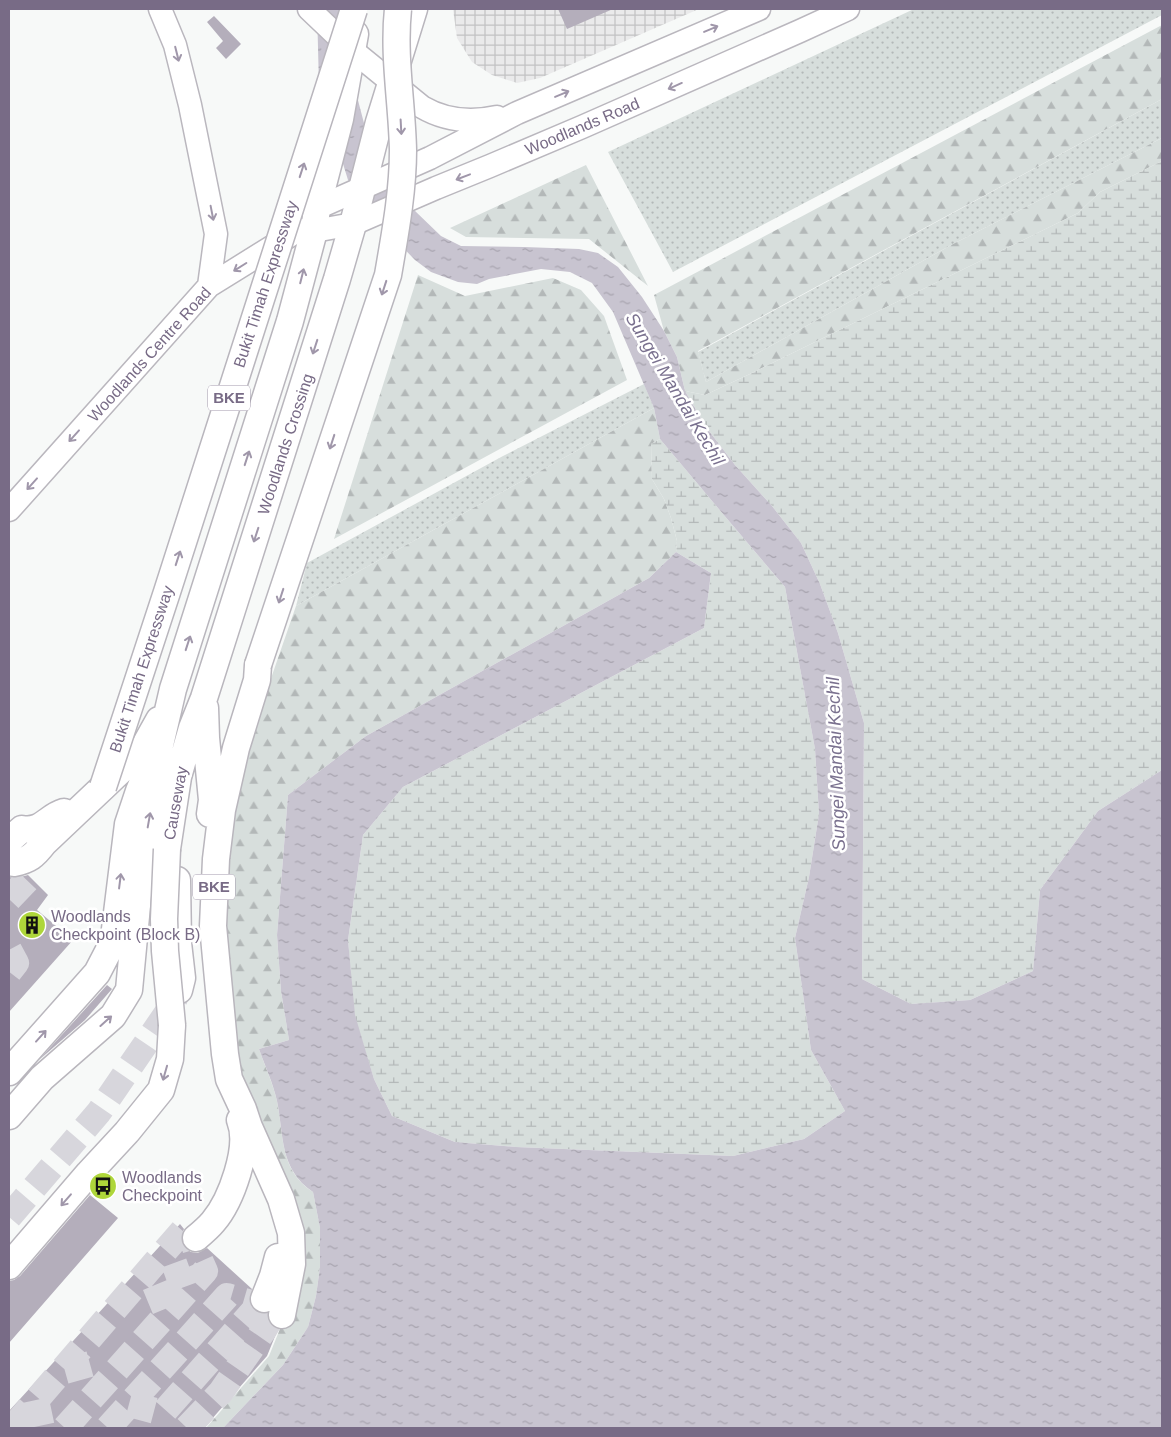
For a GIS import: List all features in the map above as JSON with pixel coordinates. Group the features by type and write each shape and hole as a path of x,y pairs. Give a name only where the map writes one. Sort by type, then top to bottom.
{"highway":[{"name":"BKE","path":"229,1079 213,926 216,859 222,810 250,678 258,665 388,275 398,216 402,177 396,45 398,9"},
{"name":"Woodlands Crossing","path":"179,990 182,978 178,943 177,831 180,796 186,766 183,757 204,698 330,301 353,224 379,122 414,9"},
{"name":"Woodlands Crossing","path":"9,1116 42,1078 113,1016 129,990 140,874 160,745 173,689 290,321 340,119 355,25"},
{"name":"Bukit Timah Expressway","path":"102,787 355,25"},
{"name":"Woodlands Crossing","path":"22,870 48,861 80,810 137,755 158,724 173,689"},
{"name":"Woodlands Crossing","path":"204,698 212,800 204,857 201,950 214,1025 242,1126 277,1211 281,1214 286,1228 288,1264 286,1276 275,1307 292,1264 291,1233 281,1199 229,1079"},
{"name":"BKE","path":"212,800 247,698"},
{"name":"Woodlands Crossing","path":"9,1072 97,973 110,948 114,937 128,824 139,790 160,745"},
{"name":"Causeway","path":"9,1266 127,1132 161,1090 170,1059 172,1025 164,919 167,849 172,809 183,757"},
{"path":"9,838 22,829 40,828 56,814 80,810"},
{"name":"Woodlands Crossing","path":"190,1233 213,1222 228,1200 242,1154 242,1126"}],"main road":[{"path":"160,9 175,45 190,105 216,234 209,286"},
{"path":"315,219 362,189 430,158 517,113 759,9"},
{"name":"Woodlands Road","path":"315,219 353,224 848,9"},
{"path":"316,16 355,25 391,81 422,107 431,112 452,119 474,121 517,113"},
{"name":"Woodlands Centre Road","path":"9,510 209,286 315,219"}],"shaded area":[{"path":"453,9 699,9 540,78 517,83 492,75 472,62 457,38"}],"green space":[{"path":"914,9 1162,9 1162,15 673,272 608,152"},
{"path":"1162,25 1162,99 698,351 706,382 953,244 1162,138 1162,161 1100,192 1078,213 752,373 705,395 685,391 677,357 664,331 654,295"},
{"path":"1162,99 1162,138 953,244 706,382 698,352"},
{"path":"1162,161 1162,770 1098,811 1040,890 1033,971 970,1000 911,1004 862,979 864,723 838,633 820,584 801,543 772,506 735,465 706,427 685,391 705,395 752,373 1078,213 1100,192"},
{"path":"586,165 648,286 589,239 466,237 450,228"},
{"path":"418,275 465,296 553,278 581,290 604,316 627,380 334,539"},
{"path":"644,384 654,408 296,606 307,563 503,456"},
{"path":"654,408 660,439 651,444 652,479 664,499 671,518 677,541 676,552 649,578 366,736 288,795 277,935 281,991 289,1040 259,1049 277,1101 285,1151 289,1163 302,1183 313,1192 320,1228 320,1267 316,1296 308,1327 283,1365 223,1428 206,1428 269,1356 284,1319 295,1263 245,1100 220,936 233,820 250,739 296,606"},
{"path":"660,439 785,587 815,749 819,814 809,877 795,938 811,1050 845,1111 804,1139 733,1156 516,1147 455,1142 392,1116 374,1079 354,1015 348,940 363,835 403,787 704,628 711,573 676,552 677,541 671,518 664,499 652,479 651,444"}],"water":[{"name":"Sungei Mandai Kechil","path":"317,9 348,9 354,85 376,161 392,185 414,210 441,236 461,246 579,249 598,253 618,267 642,297 664,331 677,357 685,391 706,427 735,465 772,506 801,543 820,584 838,633 864,723 862,979 911,1004 970,1000 1033,971 1040,890 1098,811 1162,770 1162,1428 223,1428 283,1365 308,1327 316,1296 320,1267 320,1228 313,1192 294,1173 289,1162 285,1151 275,1094 259,1049 289,1040 281,991 277,935 288,795 366,736 649,578 676,552 711,573 704,628 403,787 363,835 348,940 355,1015 374,1079 392,1116 455,1142 516,1147 733,1156 804,1139 845,1111 811,1050 795,938 809,877 819,814 815,749 785,587 660,439 654,408 613,312 592,283 570,272 541,269 489,279 477,284 458,282 431,272 415,260 366,208 348,180 319,86"}],"building":[{"path":"558,9 613,9 567,29"},
{"path":"214,16 241,44 226,59 216,48 223,41 207,22"},
{"name":"Woodlands Checkpoint (Block B)","path":"28,875 48,895 37,910 73,940 9,1012 9,877 17,878"},
{"path":"107,985 112,989 85,1020 39,1060"},
{"path":"90,1195 118,1218 9,1343 9,1281 20,1276"},
{"path":"180,1224 184,1229 181,1240 185,1248 191,1252 198,1253 207,1248 252,1289 249,1301 252,1308 259,1313 267,1313 268,1320 272,1326 278,1329 267,1356 204,1428 9,1428 9,1411"}],"tunnel":[{"path":"9,899 30,877"},
{"path":"9,950 16,963 9,972"},
{"path":"9,1217 99,1112 173,1004 176,995"},
{"path":"14,1428 184,1229"},
{"path":"65,1428 205,1271 193,1241"},
{"path":"174,1263 185,1293"},
{"path":"155,1285 167,1314"},
{"path":"108,1428 227,1296 258,1305"},
{"path":"129,1404 163,1413 264,1299"},
{"path":"187,1428 221,1392 276,1310"},
{"path":"74,1355 84,1391"},
{"path":"36,1400 42,1428"}],"place":[{"name":"Woodlands Checkpoint (Block B)","path":"32,925"},
{"name":"Woodlands Checkpoint","path":"103,1186"}]}
